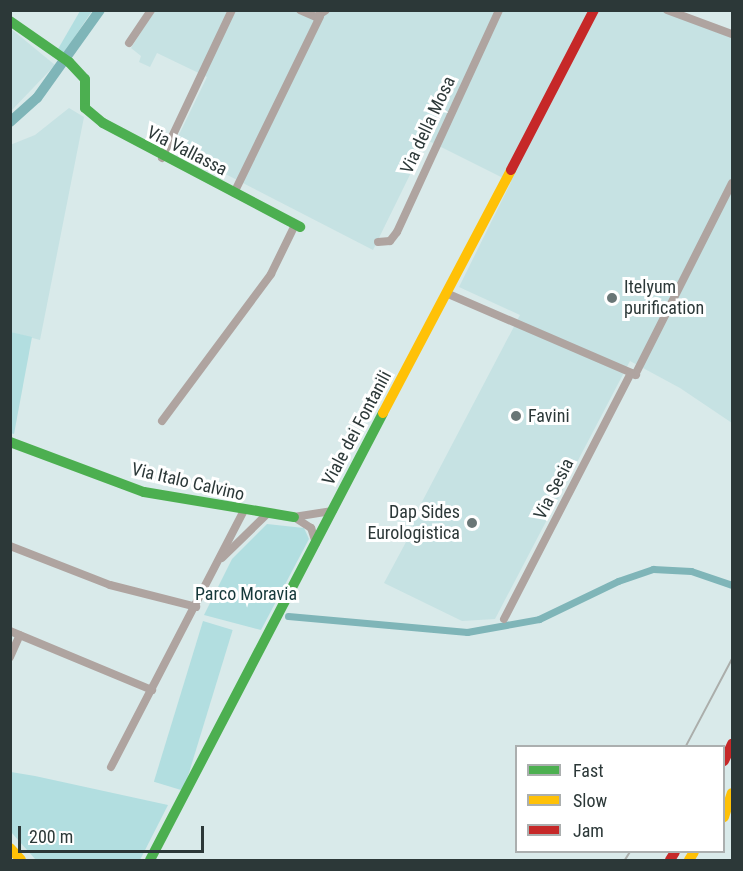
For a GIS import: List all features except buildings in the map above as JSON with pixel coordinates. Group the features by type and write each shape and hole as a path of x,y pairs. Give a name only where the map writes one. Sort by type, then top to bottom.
{"main road":[{"name":"Viale dei Fontanili","path":"150,861 594,10"},
{"name":"Via Vallassa","path":"11,22 65,59 88,84 87,110 120,134 162,158 297,226"},
{"name":"Via Italo Calvino","path":"10,442 144,492 243,512 294,518"},
{"path":"725,812 732,793"},
{"path":"10,848 21,861"}],"street":[{"path":"129,43 151,10"},
{"path":"162,158 232,10"},
{"path":"300,10 320,17"},
{"path":"234,193 320,17 326,10"},
{"name":"Via della Mosa","path":"378,242 387,243 395,236 499,10"},
{"path":"667,10 732,34"},
{"name":"Via Sesia","path":"504,619 636,375 732,183"},
{"path":"162,421 271,274 297,226"},
{"path":"446,293 636,375"},
{"path":"294,518 333,511"},
{"path":"111,767 221,559 243,512"},
{"path":"221,559 266,515"},
{"path":"294,518 311,528 316,543"},
{"path":"10,546 110,585 196,607"},
{"path":"10,631 152,690"},
{"path":"10,657 20,635"}],"shaded area":[{"path":"155,10 664,10 732,37 732,423 680,388 630,361 495,619 462,621 384,583 413,529 413,519 520,315 459,287 511,182 427,140 373,250 173,147 207,77 157,53 150,67 139,62 141,56 131,48"},
{"path":"10,28 55,65 12,110 10,110"},
{"path":"69,108 84,117 40,340 11,332 10,145 35,135"}],"green space":[{"path":"80,11 92,11 64,53 58,49"},
{"path":"11,332 32,337 14,434 10,433"},
{"name":"Parco Moravia","path":"267,524 304,528 309,539 261,630 204,615 232,559"},
{"path":"203,621 233,630 184,791 154,782"},
{"path":"11,772 168,805 140,860 36,860 11,832"}],"waterway":[{"path":"10,122 37,98 100,10"},
{"path":"288,616 467,632 539,619 618,581 653,569 691,571 732,585"}],"railway":[{"path":"687,745 732,659"},
{"path":"625,860 629,853"}],"traffic: fast":[{"path":"10,21 69,62 85,79 85,108 103,123 300,227"},
{"path":"150,860 383,413"},
{"path":"10,442 144,492 294,517"}],"traffic: slow":[{"path":"383,413 511,170"},
{"path":"725,814 732,793"},
{"path":"10,848 21,860"},
{"path":"689,860 693,853"}],"traffic: jam":[{"path":"511,170 594,10"},
{"path":"725,759 732,744"},
{"path":"670,860 674,853"}],"place":[{"name":"Itelyum purification","path":"612,298"},
{"name":"Favini","path":"516,416"},
{"name":"Dap Sides Eurologistica","path":"472,523"}]}
